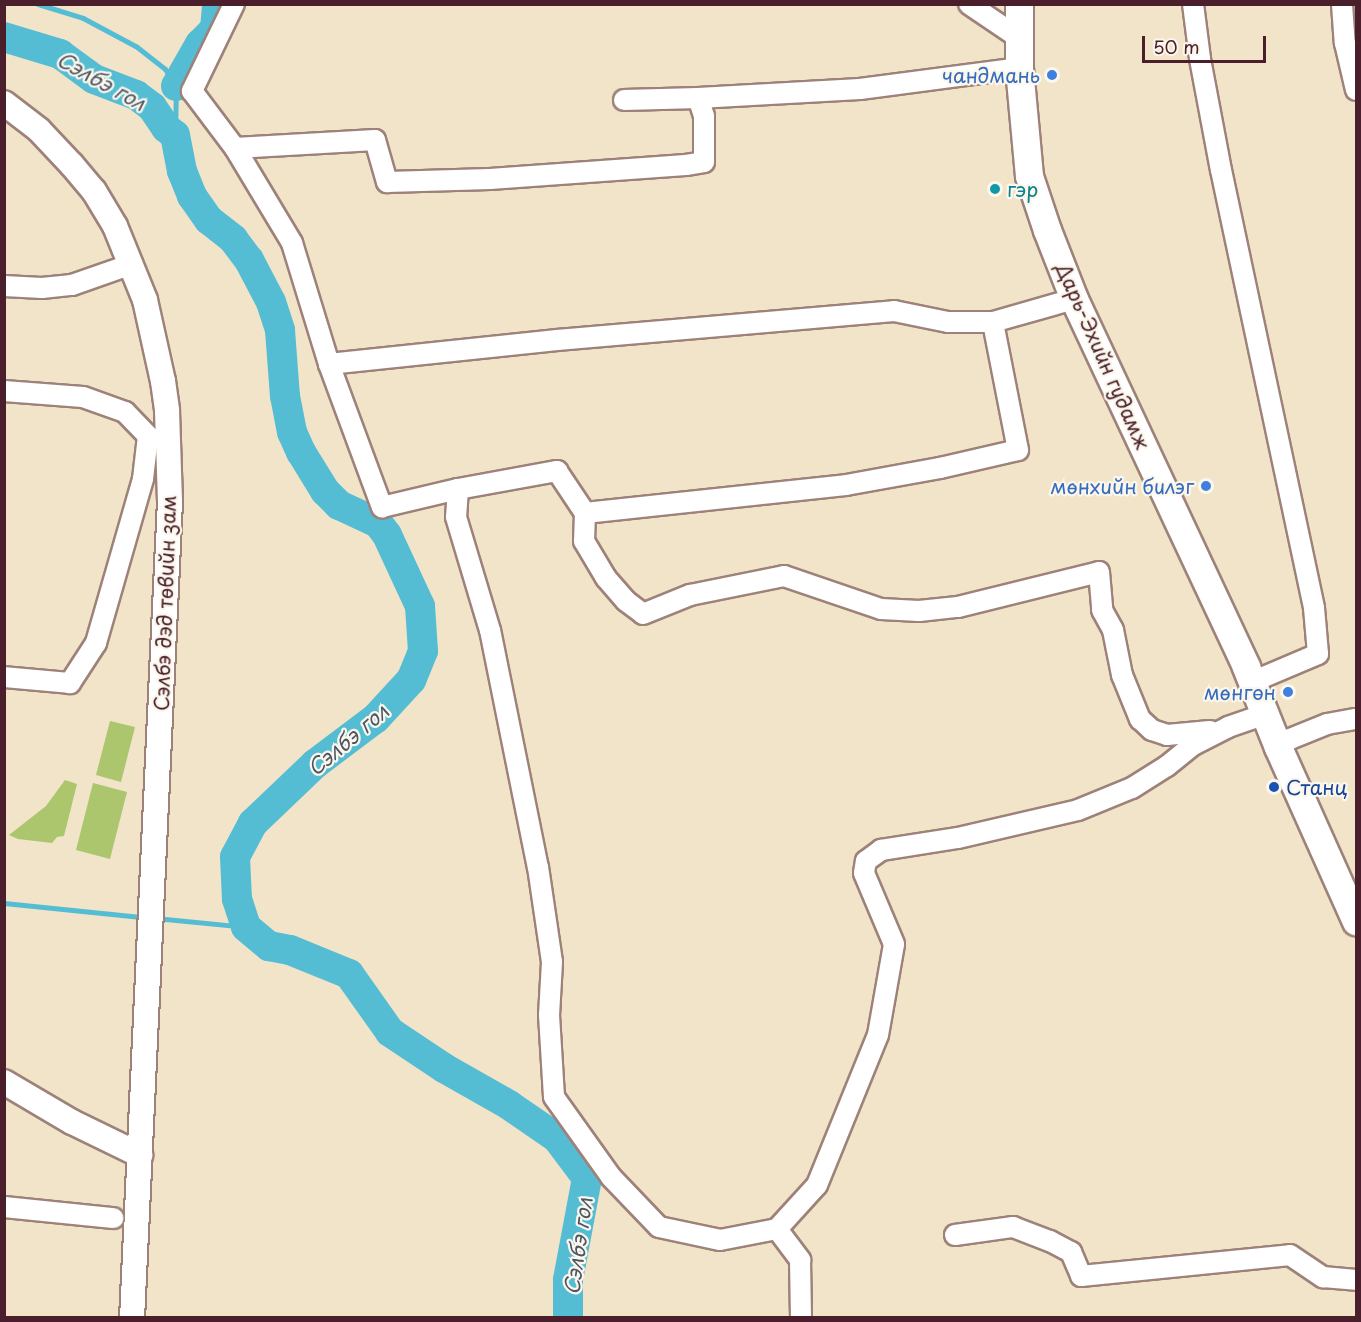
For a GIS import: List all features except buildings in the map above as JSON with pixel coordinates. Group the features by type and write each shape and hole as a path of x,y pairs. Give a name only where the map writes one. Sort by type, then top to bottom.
{"main road":[{"name":"Дарь-Эхийн гудамж","path":"1019,4 1019,68 1029,176 1074,299 1252,682 1278,747 1356,921"}],"street":[{"path":"234,4 192,91 235,148 292,243 329,364 382,507 458,489 558,471 585,513 584,541 606,578 626,601 643,614 690,595 784,576 881,609 919,611 958,607 1099,572 1102,610 1113,630 1122,675 1140,718 1152,730 1167,735 1195,734 1228,727 1265,714"},
{"path":"969,4 1018,38"},
{"path":"1193,4 1200,59 1221,170 1314,608 1318,654 1252,682"},
{"path":"1342,4 1345,43 1356,90"},
{"path":"624,100 860,89 1019,68"},
{"path":"235,148 375,140 387,182 490,179 686,165 705,162 704,116 698,98"},
{"name":"Сэлбэ дэд төвийн зам","path":"4,103 39,130 83,178 110,217 132,264 145,300 163,381 170,466 132,1317"},
{"path":"4,286 42,288 72,285 132,264"},
{"path":"329,364 557,340 894,311 948,322 993,321 1074,299"},
{"path":"585,513 846,485 940,468 1018,450 993,321"},
{"path":"4,391 83,397 125,412 148,436 143,479 96,644 70,683 4,677"},
{"path":"458,489 456,517 490,630 538,867 552,962 549,1015 556,1102 611,1177 659,1227 720,1240 777,1229 818,1185 878,1035 894,944 864,873 866,861 881,850 958,838 1078,810 1132,788 1167,766 1193,745 1228,727"},
{"path":"1278,747 1290,739 1328,724 1356,719"},
{"path":"4,1082 72,1122 140,1155"},
{"path":"4,1207 113,1218"},
{"path":"955,1235 1013,1227 1050,1240 1071,1252 1082,1276 1290,1255 1323,1277 1356,1280"},
{"path":"777,1229 800,1260 801,1317"}],"green space":[{"path":"110,721 135,727 121,782 96,775"},
{"path":"65,780 77,784 64,836 57,837 52,843 18,839 9,835 46,806"},
{"path":"93,783 127,792 110,859 76,850"}],"waterway":[{"path":"38,4 83,18 137,47 165,69 176,86 175,135"},
{"path":"176,86 200,44 215,29 217,4"},
{"name":"Сэлбэ гол","path":"4,37 60,54 94,79 136,95 152,107 166,128 175,135 182,171 192,196 209,220 233,239 249,260 271,302 280,330 285,396 292,432 301,452 325,491 339,505 378,523 387,535 420,606 423,651 411,680 376,718 315,764 253,823 235,857 237,899 246,927 269,946 290,950 349,974 390,1032 444,1068 509,1105 557,1138 587,1178 568,1280 568,1318"},
{"path":"4,903 143,917"},
{"path":"155,918 246,927"}],"place":[{"name":"чандмань","path":"1052,75"},
{"name":"гэр","path":"995,189"},
{"name":"мөнхийн билэг","path":"1206,486"},
{"name":"мөнгөн","path":"1288,692"},
{"name":"Станц","path":"1274,787"}]}
